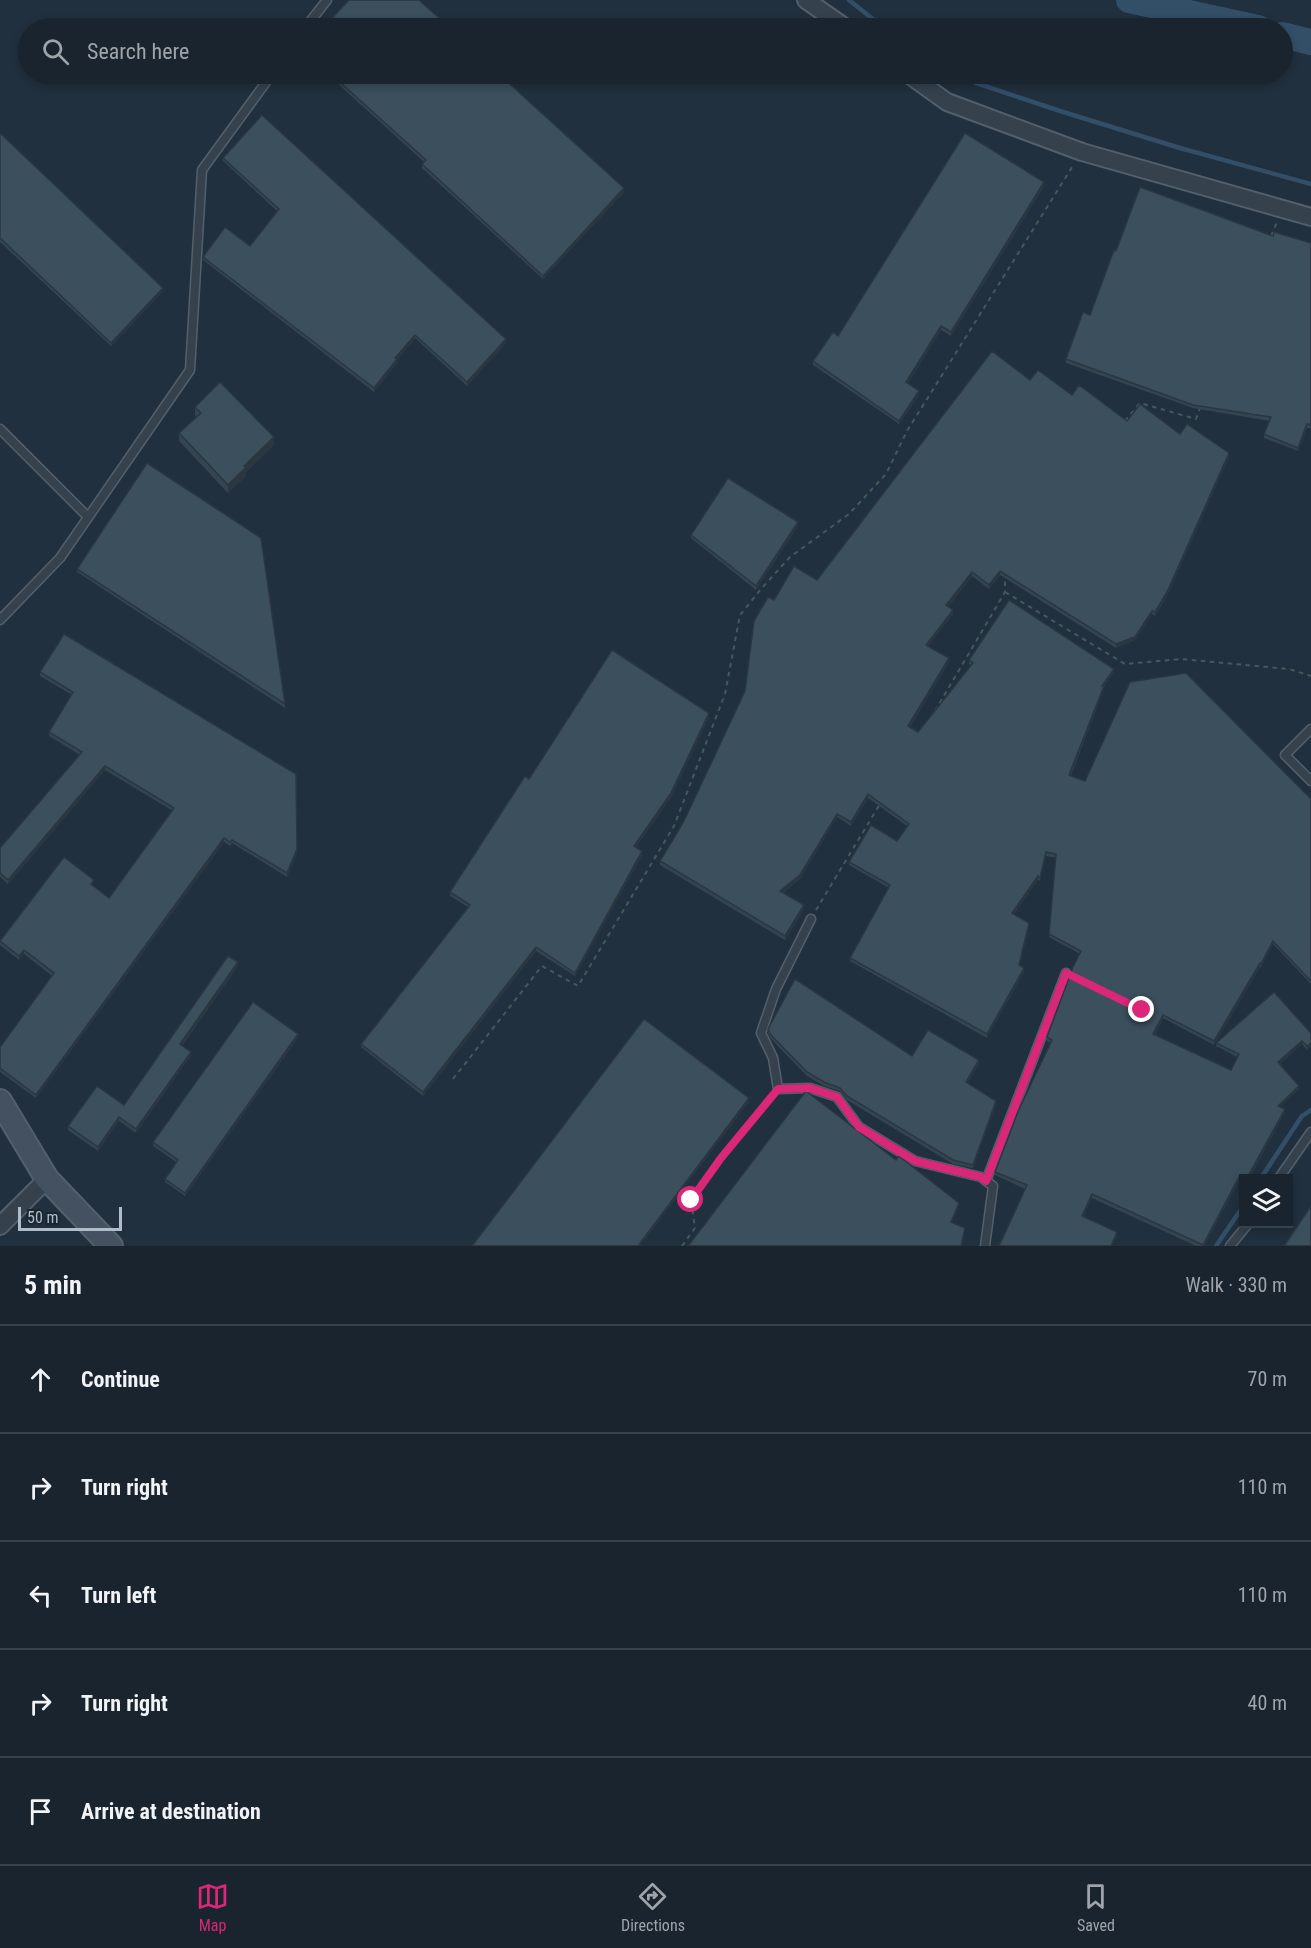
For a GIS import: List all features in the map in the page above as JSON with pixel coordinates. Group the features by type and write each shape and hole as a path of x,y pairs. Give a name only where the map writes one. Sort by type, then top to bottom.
{"street":[{"path":"806,0 832,18"},
{"path":"922,84 947,102 1082,152 1311,217"},
{"path":"0,1101 47,1179 111,1246"},
{"path":"0,1226 47,1179"}],"lane":[{"path":"313,18 327,0"},
{"path":"0,620 60,558 190,370 202,170 265,84"},
{"path":"0,429 88,517"},
{"path":"1311,729 1285,755 1311,781"},
{"path":"811,919 776,989 761,1034 773,1058 778,1089 810,1088 837,1097 859,1127 915,1161 981,1177 993,1186 985,1246"},
{"path":"986,1181 1066,973"},
{"path":"1283,1174 1311,1132"},
{"path":"1230,1246 1245,1228"}],"path":[{"path":"453,1079 542,966 578,986 674,826 725,694 740,615 790,557 849,514 886,474 906,431 1082,152"},
{"path":"1269,242 1282,208"},
{"path":"1125,421 1140,403 1196,419 1200,408"},
{"path":"933,714 1005,592 1005,577"},
{"path":"1005,592 1125,664 1181,659 1289,669 1311,676"},
{"path":"811,919 885,796"},
{"path":"682,1246 695,1228 691,1200 721,1158 778,1089"}],"building":[{"path":"349,0 419,0 439,18 332,18"},
{"path":"342,84 510,84 624,188 543,276 422,164 426,160"},
{"path":"262,115 506,339 467,382 415,335 374,388 203,257 225,227 250,246 279,209 223,158"},
{"path":"0,133 163,288 111,343 0,238"},
{"path":"965,133 1044,182 951,332 941,326 906,382 919,391 899,421 813,361 833,332 838,336"},
{"path":"1140,187 1273,236 1274,232 1311,243 1311,425 1307,424 1298,448 1264,434 1271,417 1193,405 1066,359 1083,312 1090,315"},
{"path":"992,351 1030,380 1038,370 1072,395 1079,385 1127,421 1140,404 1180,434 1187,424 1229,453 1167,592 1155,612 1152,611 1135,637 1116,644 1000,571 989,585 972,572 946,605 953,610 926,645 949,658 908,726 918,732 973,663 969,660 1009,600 1114,669 1102,686 1104,686 1069,775 1085,781 1130,682 1186,673 1311,799 1311,981 1273,941 1214,1041 1163,1015 1153,1034 1231,1070 1239,1054 1216,1043 1274,992 1311,1033 1311,1043 1307,1046 1302,1041 1278,1062 1299,1086 1278,1106 1285,1109 1249,1174 1239,1174 1203,1245 1092,1194 1082,1216 1117,1232 1111,1246 999,1246 1027,1185 995,1172 1019,1109 1052,1040 1047,1037 1081,951 1049,934 1056,854 1046,852 1040,878 1038,876 1012,913 1029,923 1019,965 1024,968 987,1034 850,958 890,885 849,862 871,825 897,841 909,824 868,794 851,822 837,814 800,875 780,891 804,905 785,936 660,861 683,823 745,691 754,621 768,597 774,600 794,566 817,580"},
{"path":"220,382 274,437 228,485 179,433 201,413 195,407"},
{"path":"147,463 261,538 285,704 77,569"},
{"path":"728,478 798,522 756,586 691,535"},
{"path":"64,634 296,774 297,849 287,873 232,840 230,842 224,838 36,1095 0,1068 0,1047 54,973 24,950 19,956 0,941 64,857 94,880 91,884 109,898 174,808 105,766 8,880 0,873 0,848 82,752 49,732 73,692 40,672"},
{"path":"612,650 709,713 671,793 634,846 642,851 575,973 536,947 423,1092 361,1044 470,905 450,892 525,776 529,779"},
{"path":"228,956 238,962 180,1044 191,1052 136,1129 119,1117 98,1147 68,1126 97,1086 124,1105"},
{"path":"795,979 912,1056 928,1030 979,1060 966,1082 996,1101 973,1165 953,1160 847,1096 840,1088 807,1072 771,1035 768,1029"},
{"path":"253,1002 298,1034 185,1193 165,1179 178,1160 153,1142"},
{"path":"644,1019 749,1098 638,1246 472,1246"},
{"path":"806,1091 896,1160 899,1156 959,1203 951,1222 965,1228 961,1246 688,1246"},
{"path":"1311,1206 1311,1246 1284,1246"}],"waterway":[{"path":"849,0 872,18"},
{"path":"1129,0 1212,18"},
{"path":"1293,38 1311,42"},
{"path":"979,84 1180,148 1311,184"},
{"path":"1264,1174 1302,1116 1311,1110"},
{"path":"1216,1246 1239,1212"}],"route":[{"path":"691,1200 721,1158 778,1089 810,1088 837,1097 859,1127 915,1161 981,1177 986,1181 1066,973 1142,1010"}]}
